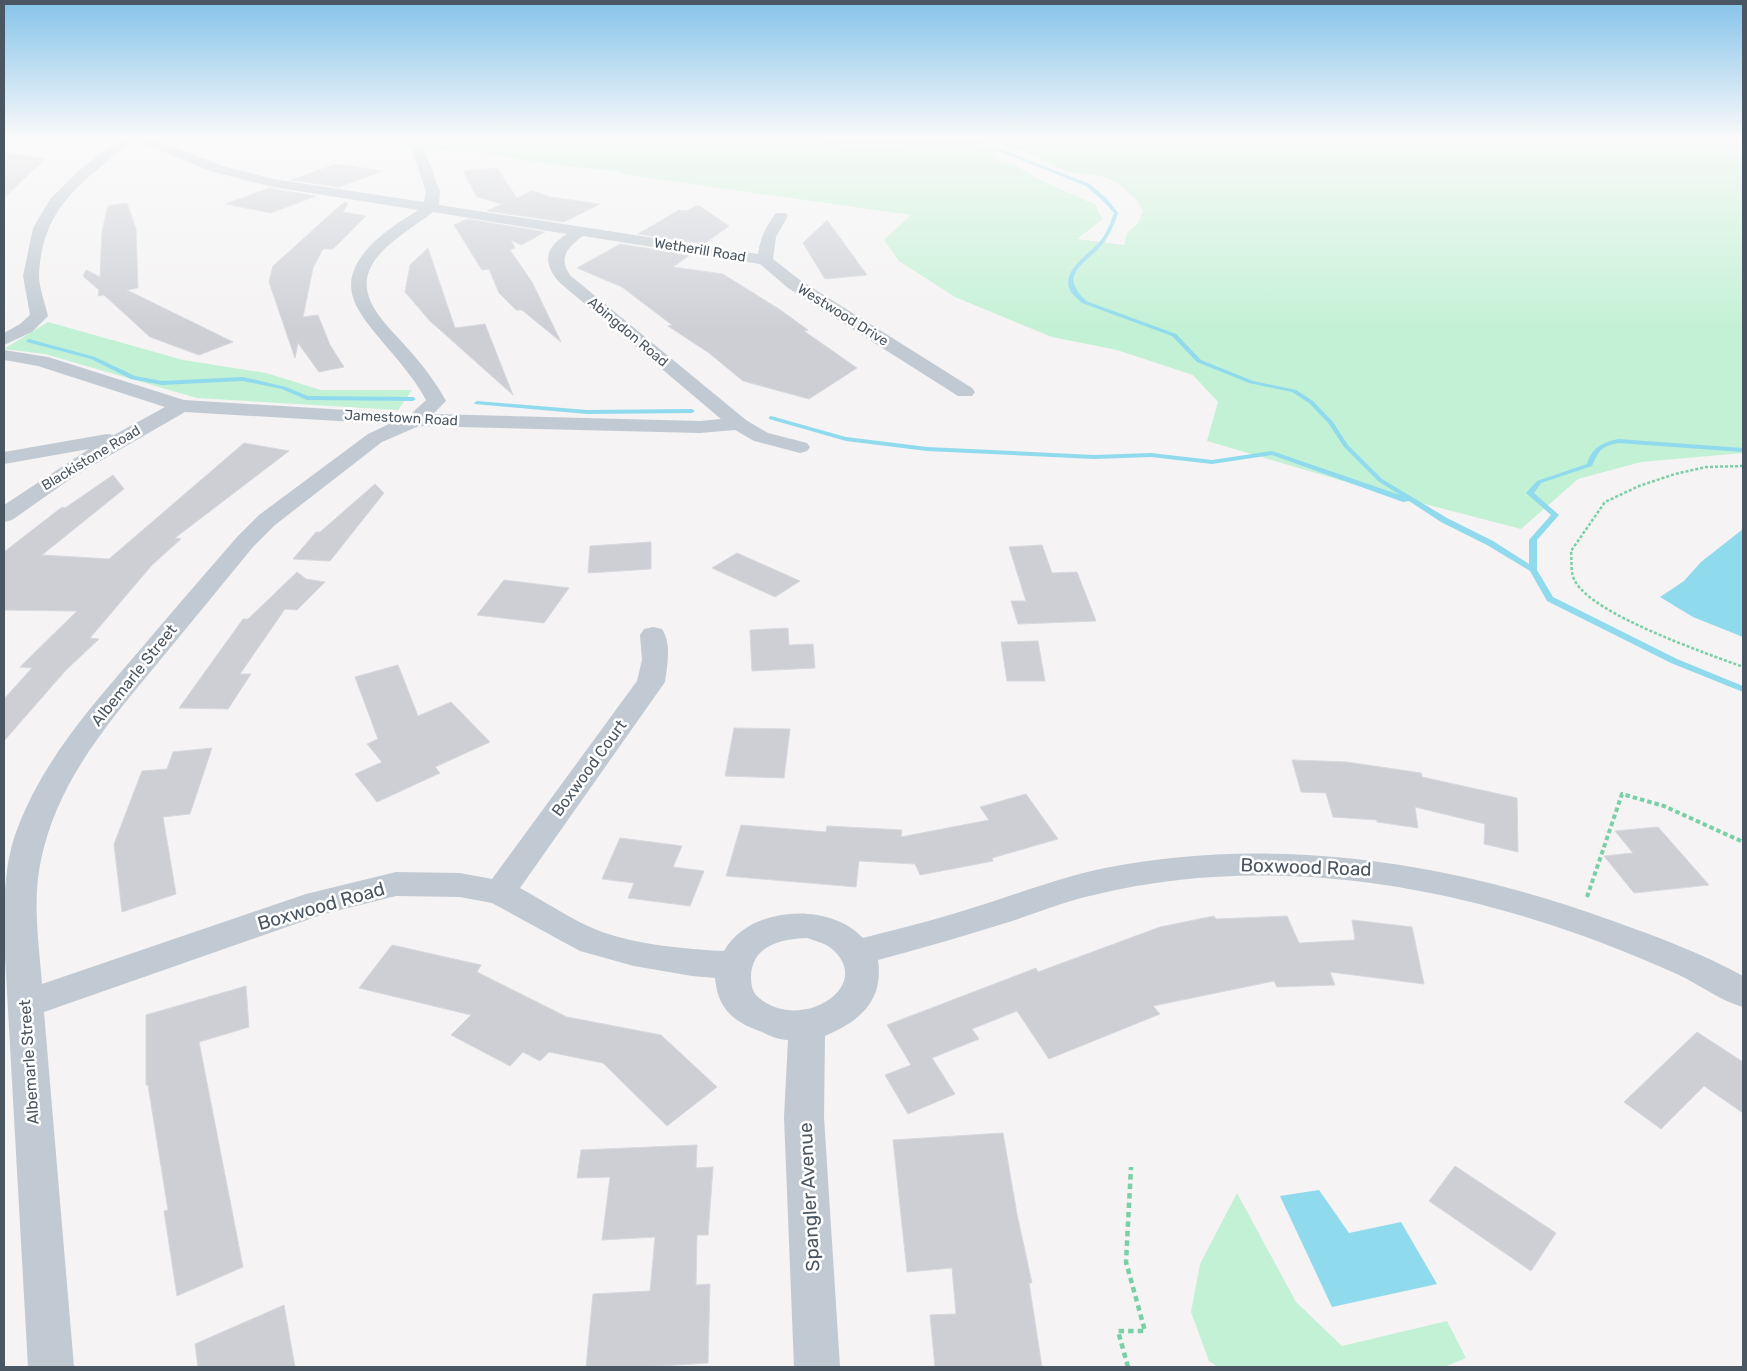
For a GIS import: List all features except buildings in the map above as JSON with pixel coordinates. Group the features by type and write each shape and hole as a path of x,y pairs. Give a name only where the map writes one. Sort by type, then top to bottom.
{"street":[{"path":"4,340 26,328 40,316 31,276 40,228 56,201"},
{"name":"Wetherill Road","path":"396,201 765,260"},
{"path":"432,201 432,207"},
{"name":"Albemarle Street","path":"51,1367 24,1005 19,911 24,862 33,827 61,768 101,712 244,542 274,514 375,438 416,420 436,401 403,356 372,319 360,298 358,289 365,264 380,245 432,207"},
{"path":"765,260 766,242 770,230 781,216"},
{"name":"Abingdon Road","path":"580,231 566,241 556,254 556,268 565,279 739,424"},
{"name":"Westwood Drive","path":"765,260 794,284 965,392"},
{"name":"Jamestown Road","path":"4,355 41,361 182,406 416,420 700,427 739,424"},
{"name":"Blackistone Road","path":"4,515 40,488 123,437 182,406"},
{"path":"739,424 761,437 800,447"},
{"path":"4,458 123,437"},
{"name":"Boxwood Court","path":"500,892 651,682 656,660 653,635"},
{"name":"Boxwood Road","path":"858,952 948,928 1105,880 1171,869 1228,864 1308,864 1376,869 1456,885 1579,920 1656,950 1743,993"},
{"name":"Boxwood Road","path":"24,1005 309,906 364,890 396,884 460,885 500,892 592,942 634,953 692,963 734,965"},
{"path":"810,925 828,930 844,938 858,952 862,965 863,981 857,996 844,1010 827,1021 807,1026 785,1026 765,1021 748,1011 737,997 732,981 734,965 742,951 755,939 772,930 790,926 810,925"},
{"name":"Spangler Avenue","path":"807,1026 804,1117 817,1367"}],"path":[{"path":"1743,466 1706,467 1675,474 1640,486 1605,502 1571,551 1575,581 1587,594 1616,612 1664,636 1743,668"},
{"path":"1579,920 1622,794 1664,806 1743,842"},
{"path":"1128,1367 1118,1331 1145,1330 1126,1262 1130,1167"}],"green space":[{"path":"812,201 1087,201 1096,205 1103,219 1077,239 1124,245 1127,233 1138,223 1143,211 1138,201 1743,201 1743,453 1641,462 1578,479 1521,529 1394,496 1207,441 1218,402 1193,375 1117,350 1052,337 955,297 899,261 884,240 911,215"},
{"path":"48,322 183,360 266,373 321,390 412,390 398,410 197,398 45,354 4,349"},
{"path":"1237,1193 1296,1302 1342,1346 1447,1321 1466,1358 1444,1367 1218,1367 1209,1361 1191,1312 1200,1264"}],"water":[{"path":"1743,529 1743,637 1693,617 1660,597 1684,581 1701,562"},
{"path":"1319,1190 1349,1233 1401,1222 1437,1284 1332,1307 1280,1196"}],"waterway":[{"path":"1106,201 1116,213 1111,228 1101,243 1077,267 1070,283 1074,292 1084,302 1174,335 1199,361 1251,382 1294,391 1311,402 1331,423 1346,446 1380,480 1444,520 1490,543 1533,570"},
{"path":"29,341 93,358 133,378 162,383 243,379 284,388 307,398 413,399"},
{"path":"477,403 587,412 692,411"},
{"path":"771,418 846,439 927,449 1094,457 1151,455 1212,462 1272,453 1406,500"},
{"path":"1533,570 1533,540 1555,515 1530,493 1539,482 1590,465 1594,454 1599,448 1618,441 1743,450"},
{"path":"1533,570 1550,599 1674,661 1743,689"}]}
